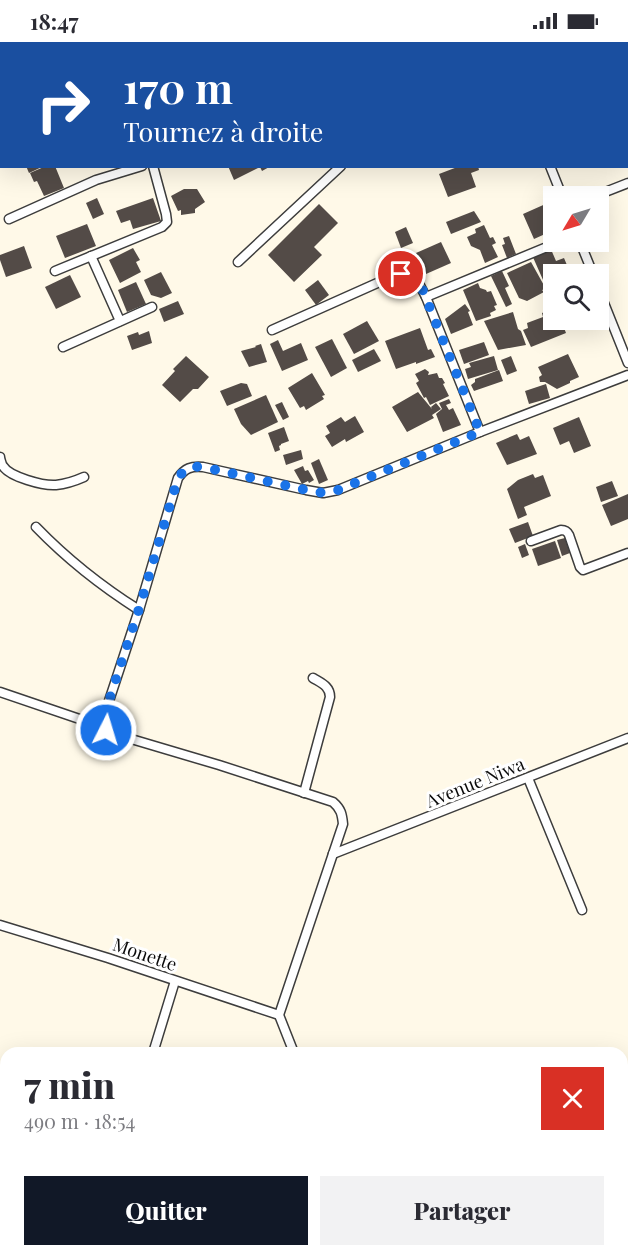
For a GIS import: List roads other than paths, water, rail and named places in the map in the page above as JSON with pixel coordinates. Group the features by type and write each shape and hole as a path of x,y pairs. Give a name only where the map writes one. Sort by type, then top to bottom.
{"street":[{"path":"9,219 96,180 135,168"},
{"path":"55,271 162,227 167,222 154,168"},
{"path":"238,262 340,168"},
{"path":"551,168 558,186"},
{"path":"609,190 628,183"},
{"path":"426,297 543,249"},
{"path":"91,256 120,321"},
{"path":"272,330 401,274 416,278 426,297 480,432"},
{"path":"63,347 152,307"},
{"path":"609,316 628,363"},
{"path":"103,727 103,719 178,478 184,470 192,466 203,467 323,493 338,490 628,375"},
{"path":"0,457 2,466 12,473 42,483 57,485 84,477"},
{"path":"36,527 58,550 106,588 139,609"},
{"path":"531,541 564,530 569,535 583,570 588,570 628,552"},
{"path":"304,793 330,697 327,687 313,678"},
{"path":"0,692 103,727 111,733 333,802 339,808 343,824 279,1015 292,1047"},
{"name":"Avenue Niwa","path":"333,854 628,738"},
{"path":"528,778 582,910"},
{"name":"Monette","path":"0,925 279,1015"},
{"path":"155,1047 174,981"}]}
